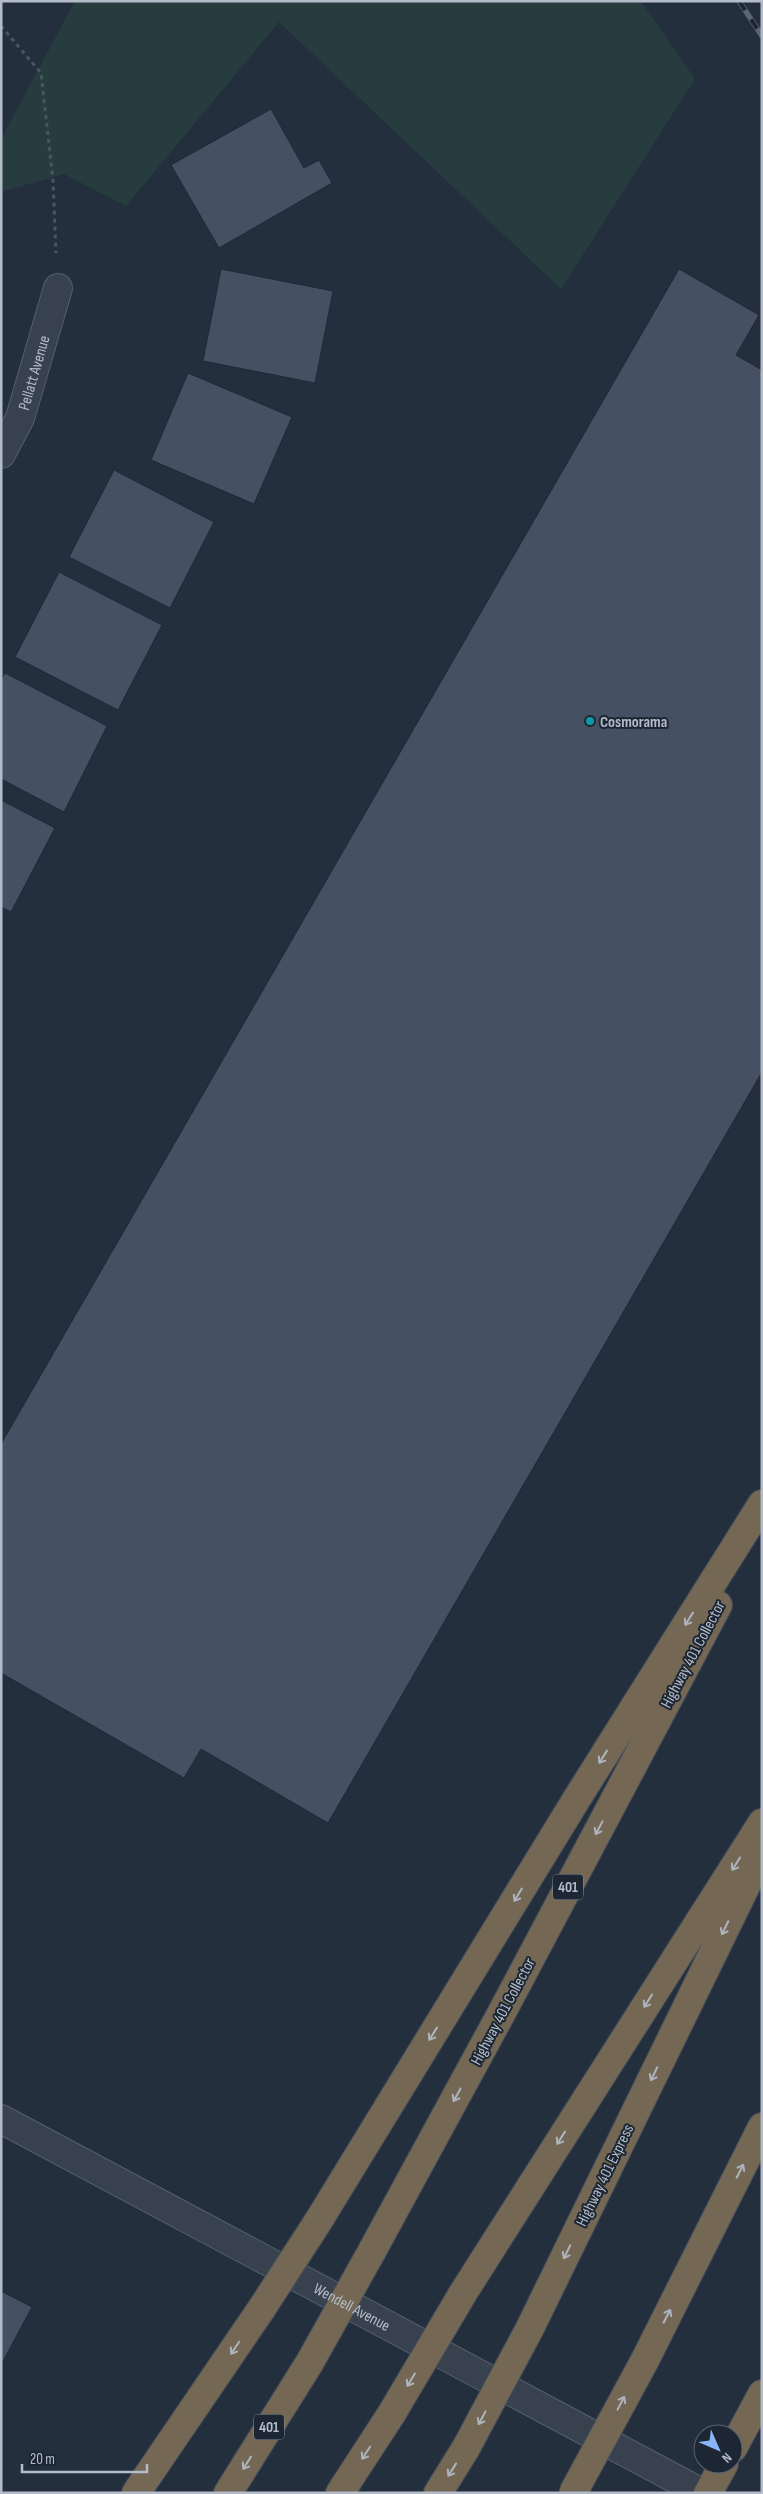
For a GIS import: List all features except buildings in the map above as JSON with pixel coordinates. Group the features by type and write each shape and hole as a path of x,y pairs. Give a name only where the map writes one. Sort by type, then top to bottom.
{"highway":[{"path":"136,2493 262,2308 319,2220 576,1800 762,1504"},
{"name":"Highway 401 Collector","path":"228,2493 310,2362 372,2251 501,2014 762,1522"},
{"path":"340,2493 392,2413 463,2293 762,1823"},
{"name":"Highway 401 Express","path":"438,2493 466,2448 530,2328 762,1853"},
{"path":"573,2493 645,2360 762,2127"},
{"path":"743,2430 762,2394"},
{"path":"708,2493 718,2474"}],"street":[{"name":"Pellatt Avenue","path":"1,454 20,418 58,288"},
{"name":"Wendell Avenue","path":"1,2119 702,2493"}],"path":[{"path":"1,26 42,73 53,180 58,288"}],"green space":[{"path":"75,1 641,1 695,79 561,289 279,22 126,206 64,174 1,192 1,139"}],"railway":[{"path":"739,1 762,36"}],"place":[{"name":"Cosmorama","path":"590,721"}]}
